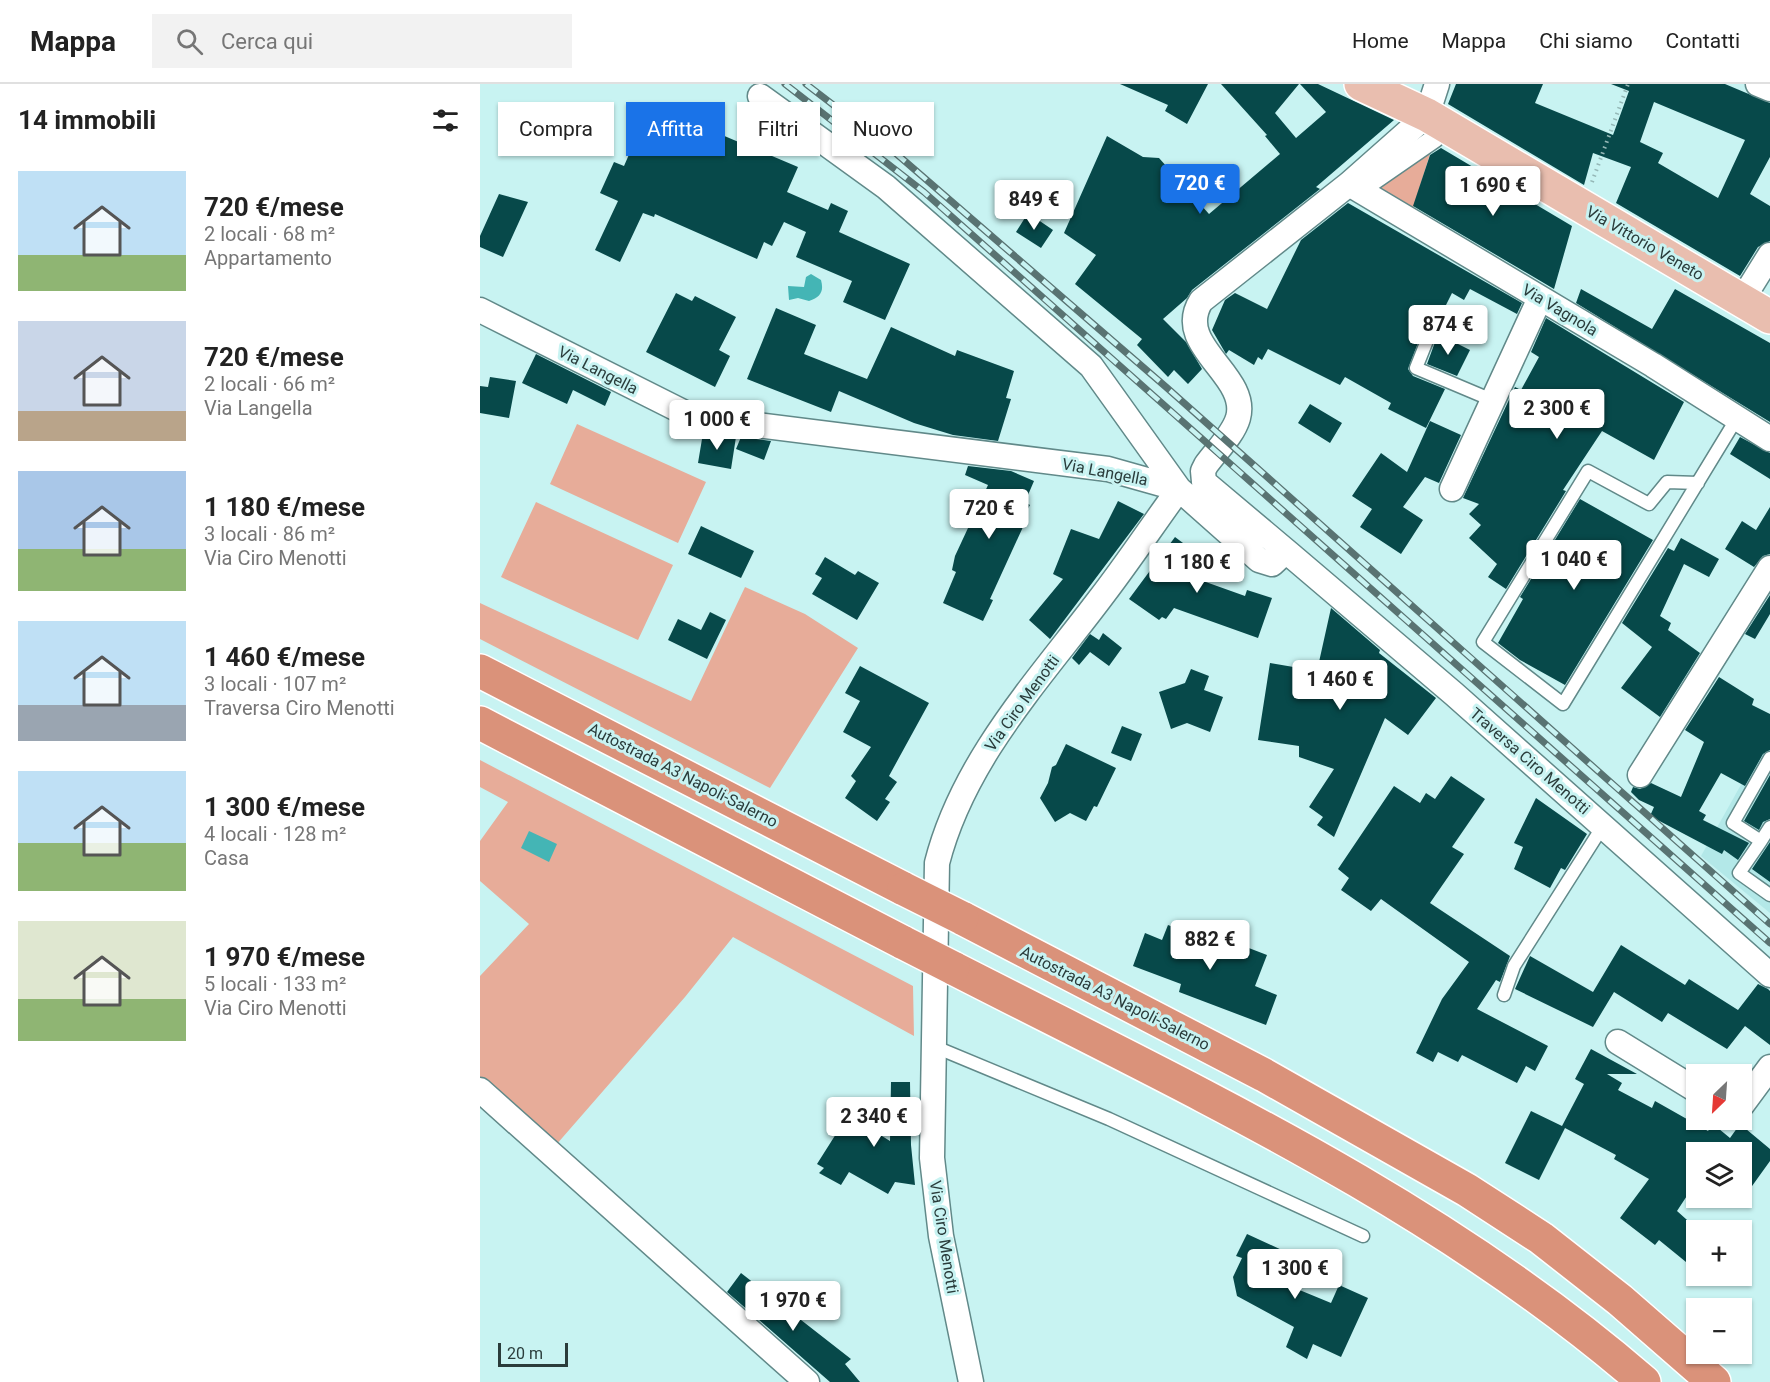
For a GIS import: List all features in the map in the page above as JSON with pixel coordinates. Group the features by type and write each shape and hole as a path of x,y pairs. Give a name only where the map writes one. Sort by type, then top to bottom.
{"highway":[{"name":"Autostrada A3 Napoli-Salerno","path":"480,671 1264,1075 1467,1190 1540,1238 1620,1300 1714,1382"},
{"path":"480,723 1239,1114 1356,1178 1448,1234 1527,1287 1644,1382"}],"main road":[{"name":"Via Vittorio Veneto","path":"1361,84 1431,126 1770,317"}],"street":[{"path":"1179,489 1259,560 1272,564 1286,551 1204,482 1203,471 1235,425 1239,408 1234,392 1194,328 1194,314 1201,301 1358,185 1431,126 1437,84"},
{"path":"1758,84 1770,89"},
{"name":"Via Langella","path":"760,96 886,187 1091,366 1179,489"},
{"name":"Via Vagnola","path":"1358,185 1770,439"},
{"path":"1742,300 1770,255"},
{"path":"1452,489 1540,298"},
{"name":"Via Langella","path":"480,310 693,417 1108,469 1179,489"},
{"name":"Via Ciro Menotti","path":"970,1382 942,1236 932,1158 937,863 946,827 978,764 1018,702 1100,599 1179,489"},
{"name":"Traversa Ciro Menotti","path":"1286,551 1603,826 1770,975"},
{"path":"1640,775 1770,568"},
{"path":"1618,1042 1686,1084"},
{"path":"1752,1091 1770,1067"},
{"path":"480,1090 807,1382"}],"lane":[{"path":"1434,323 1416,368 1492,400"},
{"path":"1698,483 1667,482 1649,504 1588,471 1483,642 1563,704 1698,483 1737,418"},
{"path":"1761,841 1733,823 1770,758"},
{"path":"1504,995 1514,966 1603,826"},
{"path":"1770,827 1739,873 1770,895"},
{"path":"933,1046 1108,1119 1363,1236"}],"path":[{"path":"1589,190 1628,84"}],"shaded area":[{"path":"1435,138 1411,215 1367,185"},
{"path":"577,424 706,482 678,543 550,484"},
{"path":"536,502 673,565 638,640 501,577"},
{"path":"745,587 805,614 858,648 770,788 480,639 480,603 691,701"},
{"path":"1770,733 1770,913 1701,856"},
{"path":"480,760 913,986 914,1036 733,937 685,997 556,1145 480,1078 480,976 529,924 480,881 480,841 508,802 480,787"}],"water":[{"path":"811,274 821,280 822,290 819,295 809,301 798,298 789,300 788,286 804,287 806,277"},
{"path":"529,831 557,844 549,862 521,848"}],"building":[{"path":"1120,84 1208,84 1187,124 1165,111 1168,105"},
{"path":"1221,84 1299,84 1275,113 1296,138 1326,112 1300,84 1318,84 1394,120 1316,187 1320,189 1192,290 1187,298 1163,319 1186,342 1202,369 1188,384 1174,370 1168,377 1137,345 1142,339 1075,284 1096,255 1064,233 1107,136 1143,157 1159,158 1209,214 1280,154 1265,136 1267,135"},
{"path":"1456,84 1543,84 1535,103 1613,135 1629,91 1611,84 1725,84 1770,103 1770,157 1750,194 1770,206 1770,241 1758,247 1740,276 1616,203 1631,167 1593,153 1584,185 1448,104","holes":["1654,102 1745,140 1718,198 1658,163 1663,153 1640,142"]},
{"path":"725,136 737,141 737,156 772,156 798,167 787,192 828,210 831,203 848,211 839,232 910,264 885,320 843,302 852,281 796,257 806,232 784,222 772,246 764,242 757,259 655,214 654,217 643,213 620,262 595,250 618,201 600,193 614,162 624,166 628,156 725,156"},
{"path":"1441,148 1572,226 1554,289 1413,206 1430,155"},
{"path":"499,194 528,202 503,257 480,247 480,236"},
{"path":"1348,203 1522,303 1517,314 1470,289 1464,300 1452,293 1440,317 1433,315 1428,317 1408,369 1413,376 1445,389 1426,428 1388,409 1391,403 1345,377 1340,385 1268,349 1262,360 1258,357 1254,365 1229,350 1226,354 1212,330 1225,300 1235,293 1267,309 1301,240"},
{"path":"1028,213 1053,230 1041,248 1016,232"},
{"path":"1581,289 1652,329 1675,289 1770,343 1770,422 1576,303"},
{"path":"676,293 692,301 695,296 736,317 719,350 730,356 715,387 646,352"},
{"path":"776,308 816,325 804,354 867,379 891,327 955,356 957,350 1014,371 1006,398 1011,399 998,441 953,435 914,423 839,391 831,412 747,379"},
{"path":"1546,318 1684,402 1654,460 1602,431 1563,490 1566,491 1506,589 1488,577 1497,564 1469,538 1481,525 1469,514 1479,504 1463,498 1515,387 1521,390 1539,357 1531,352"},
{"path":"1438,334 1470,350 1457,376 1427,364"},
{"path":"536,354 611,392 605,406 573,390 567,404 522,383"},
{"path":"490,377 516,381 509,418 480,413 480,386 488,387"},
{"path":"1310,404 1342,423 1330,443 1298,423"},
{"path":"1430,421 1461,435 1439,483 1425,477 1403,507 1423,520 1401,554 1360,527 1372,509 1352,496 1381,453 1407,472"},
{"path":"703,433 736,437 731,469 698,463"},
{"path":"741,437 771,441 764,460 736,449"},
{"path":"1740,437 1770,453 1770,479 1730,454"},
{"path":"968,466 1011,471 1034,481 1025,502 1030,505 1025,514 1028,516 990,599 993,600 983,621 943,603 956,572 952,570 955,556 988,485 965,475"},
{"path":"1580,499 1653,540 1565,685 1520,660 1498,643 1523,599 1520,597"},
{"path":"1118,501 1144,514 1050,639 1029,620 1063,579 1053,574 1071,529 1099,539"},
{"path":"1770,507 1770,554 1763,556 1754,567 1725,549 1742,521 1756,530"},
{"path":"701,526 754,551 741,578 688,554"},
{"path":"1175,537 1203,558 1189,576 1245,596 1247,590 1272,598 1258,638 1174,608 1166,619 1162,617 1159,620 1129,599"},
{"path":"1681,538 1719,559 1709,577 1684,564 1660,616 1671,623 1668,630 1700,653 1660,717 1621,688 1652,647 1622,623 1668,548 1674,551"},
{"path":"825,557 855,575 858,571 879,583 857,620 812,594 822,578 815,574"},
{"path":"1770,595 1770,614 1755,639 1745,634"},
{"path":"1331,608 1380,650 1379,653 1436,698 1408,735 1385,718 1334,837 1317,825 1323,817 1309,807 1334,769 1299,757 1299,746 1258,740 1270,663 1317,671"},
{"path":"710,612 726,620 707,659 668,640 678,619 701,630"},
{"path":"1103,633 1122,648 1109,666 1090,652 1079,665 1072,658 1090,634 1099,640"},
{"path":"860,666 929,703 889,776 897,782 885,799 890,802 877,821 845,798 856,781 851,776 871,747 843,732 860,701 845,693"},
{"path":"1191,669 1209,676 1204,690 1223,697 1210,732 1187,723 1171,729 1159,692 1185,683"},
{"path":"1719,677 1754,699 1752,705 1770,714 1770,750 1763,754 1745,786 1721,773 1699,811 1706,815 1703,820 1749,843 1738,860 1724,850 1722,854 1650,816 1654,807 1639,800 1631,792 1633,787 1640,789 1651,783 1681,797 1704,742 1685,730"},
{"path":"1122,726 1142,734 1131,761 1111,753"},
{"path":"1066,744 1116,768 1097,807 1094,806 1086,821 1070,813 1055,822 1040,798 1048,783 1052,767 1056,765"},
{"path":"1770,775 1770,819 1763,822 1759,830 1744,821"},
{"path":"1451,776 1485,799 1452,847 1464,854 1430,903 1510,956 1500,982 1496,980 1477,1009 1548,1046 1535,1071 1526,1066 1517,1083 1462,1055 1458,1062 1438,1052 1433,1062 1416,1053 1442,999 1469,962 1381,899 1371,911 1341,890 1349,878 1338,869 1394,786 1420,803 1426,793 1435,799"},
{"path":"1536,798 1587,834 1565,870 1561,868 1550,888 1514,869 1523,847 1514,843"},
{"path":"1770,842 1770,882 1752,869"},
{"path":"1168,925 1212,942 1215,935 1267,955 1255,986 1277,995 1266,1025 1179,992 1181,984 1133,966 1145,933 1162,940"},
{"path":"1621,945 1685,985 1689,979 1738,1010 1758,984 1768,989 1770,991 1770,1045 1745,1026 1727,1049 1668,1013 1662,1022 1614,992 1593,1027 1515,989 1530,956 1593,992"},
{"path":"1591,1049 1637,1074 1607,1074 1622,1083 1618,1090 1652,1108 1655,1101 1686,1119 1686,1130 1720,1130 1730,1138 1736,1130 1747,1130 1770,1149 1770,1161 1752,1186 1752,1142 1686,1142 1686,1197 1677,1211 1687,1220 1686,1262 1659,1240 1655,1245 1620,1218 1649,1179 1614,1159 1616,1155 1565,1128 1539,1180 1505,1163 1531,1111 1562,1126 1584,1084 1575,1079"},
{"path":"891,1082 910,1082 911,1145 915,1185 895,1182 888,1194 849,1172 841,1185 819,1173 824,1168 817,1164 848,1115 890,1141"},
{"path":"1247,1234 1297,1257 1285,1284 1331,1303 1339,1285 1368,1298 1341,1357 1313,1344 1307,1359 1286,1347 1294,1327 1237,1296 1233,1277 1242,1258 1236,1256"},
{"path":"741,1273 851,1359 845,1364 860,1382 830,1382 727,1292"}],"railway":[{"path":"785,84 924,192 1770,943"},
{"path":"806,84 892,150 1166,387 1770,924"}]}
